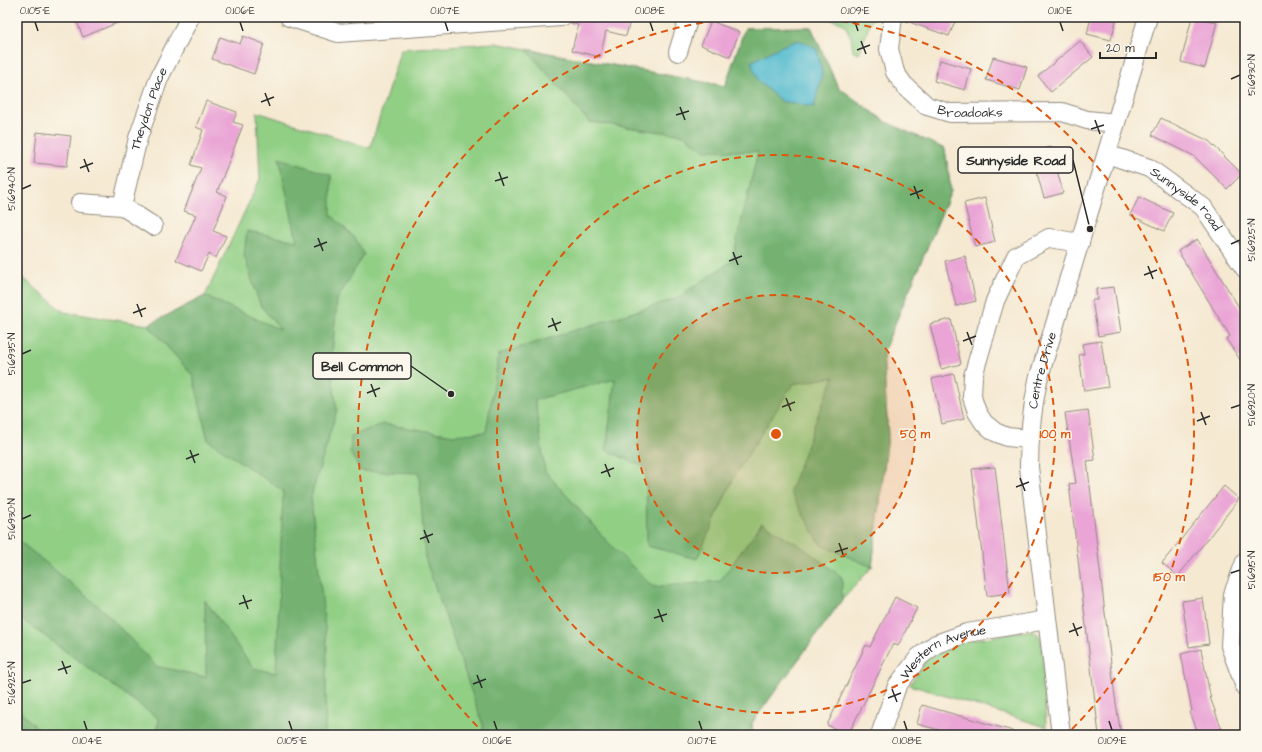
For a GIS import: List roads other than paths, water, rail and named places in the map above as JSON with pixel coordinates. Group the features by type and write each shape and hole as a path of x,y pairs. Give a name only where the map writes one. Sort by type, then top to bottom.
{"street":[{"name":"Theydon Place","path":"122,206 138,138 159,78 190,17"},
{"path":"289,17 338,33 413,23 560,17"},
{"path":"678,52 689,17"},
{"name":"Broadoaks","path":"893,17 889,49 895,72 904,85 927,106 950,114 1062,112 1087,120 1116,123"},
{"name":"Centre Drive","path":"1061,735 1029,467 1029,439 1038,380 1148,17"},
{"name":"Sunnyside road","path":"1107,154 1149,168 1203,207 1245,269"},
{"path":"80,203 122,206 153,226"},
{"path":"1029,439 1007,437 995,432 984,423 977,412 972,397 973,376 995,301 1016,256 1049,238 1080,243"},
{"path":"1245,562 1233,594 1230,646 1245,687"},
{"name":"Western Avenue","path":"880,735 897,686 919,657 936,644 967,633 1047,620"}],"water":[{"path":"799,40 817,49 822,74 814,107 781,101 758,81 751,62 779,47"}],"place":[{"name":"Sunnyside Road","path":"1090,229"},
{"name":"Bell Common","path":"451,394"}]}
